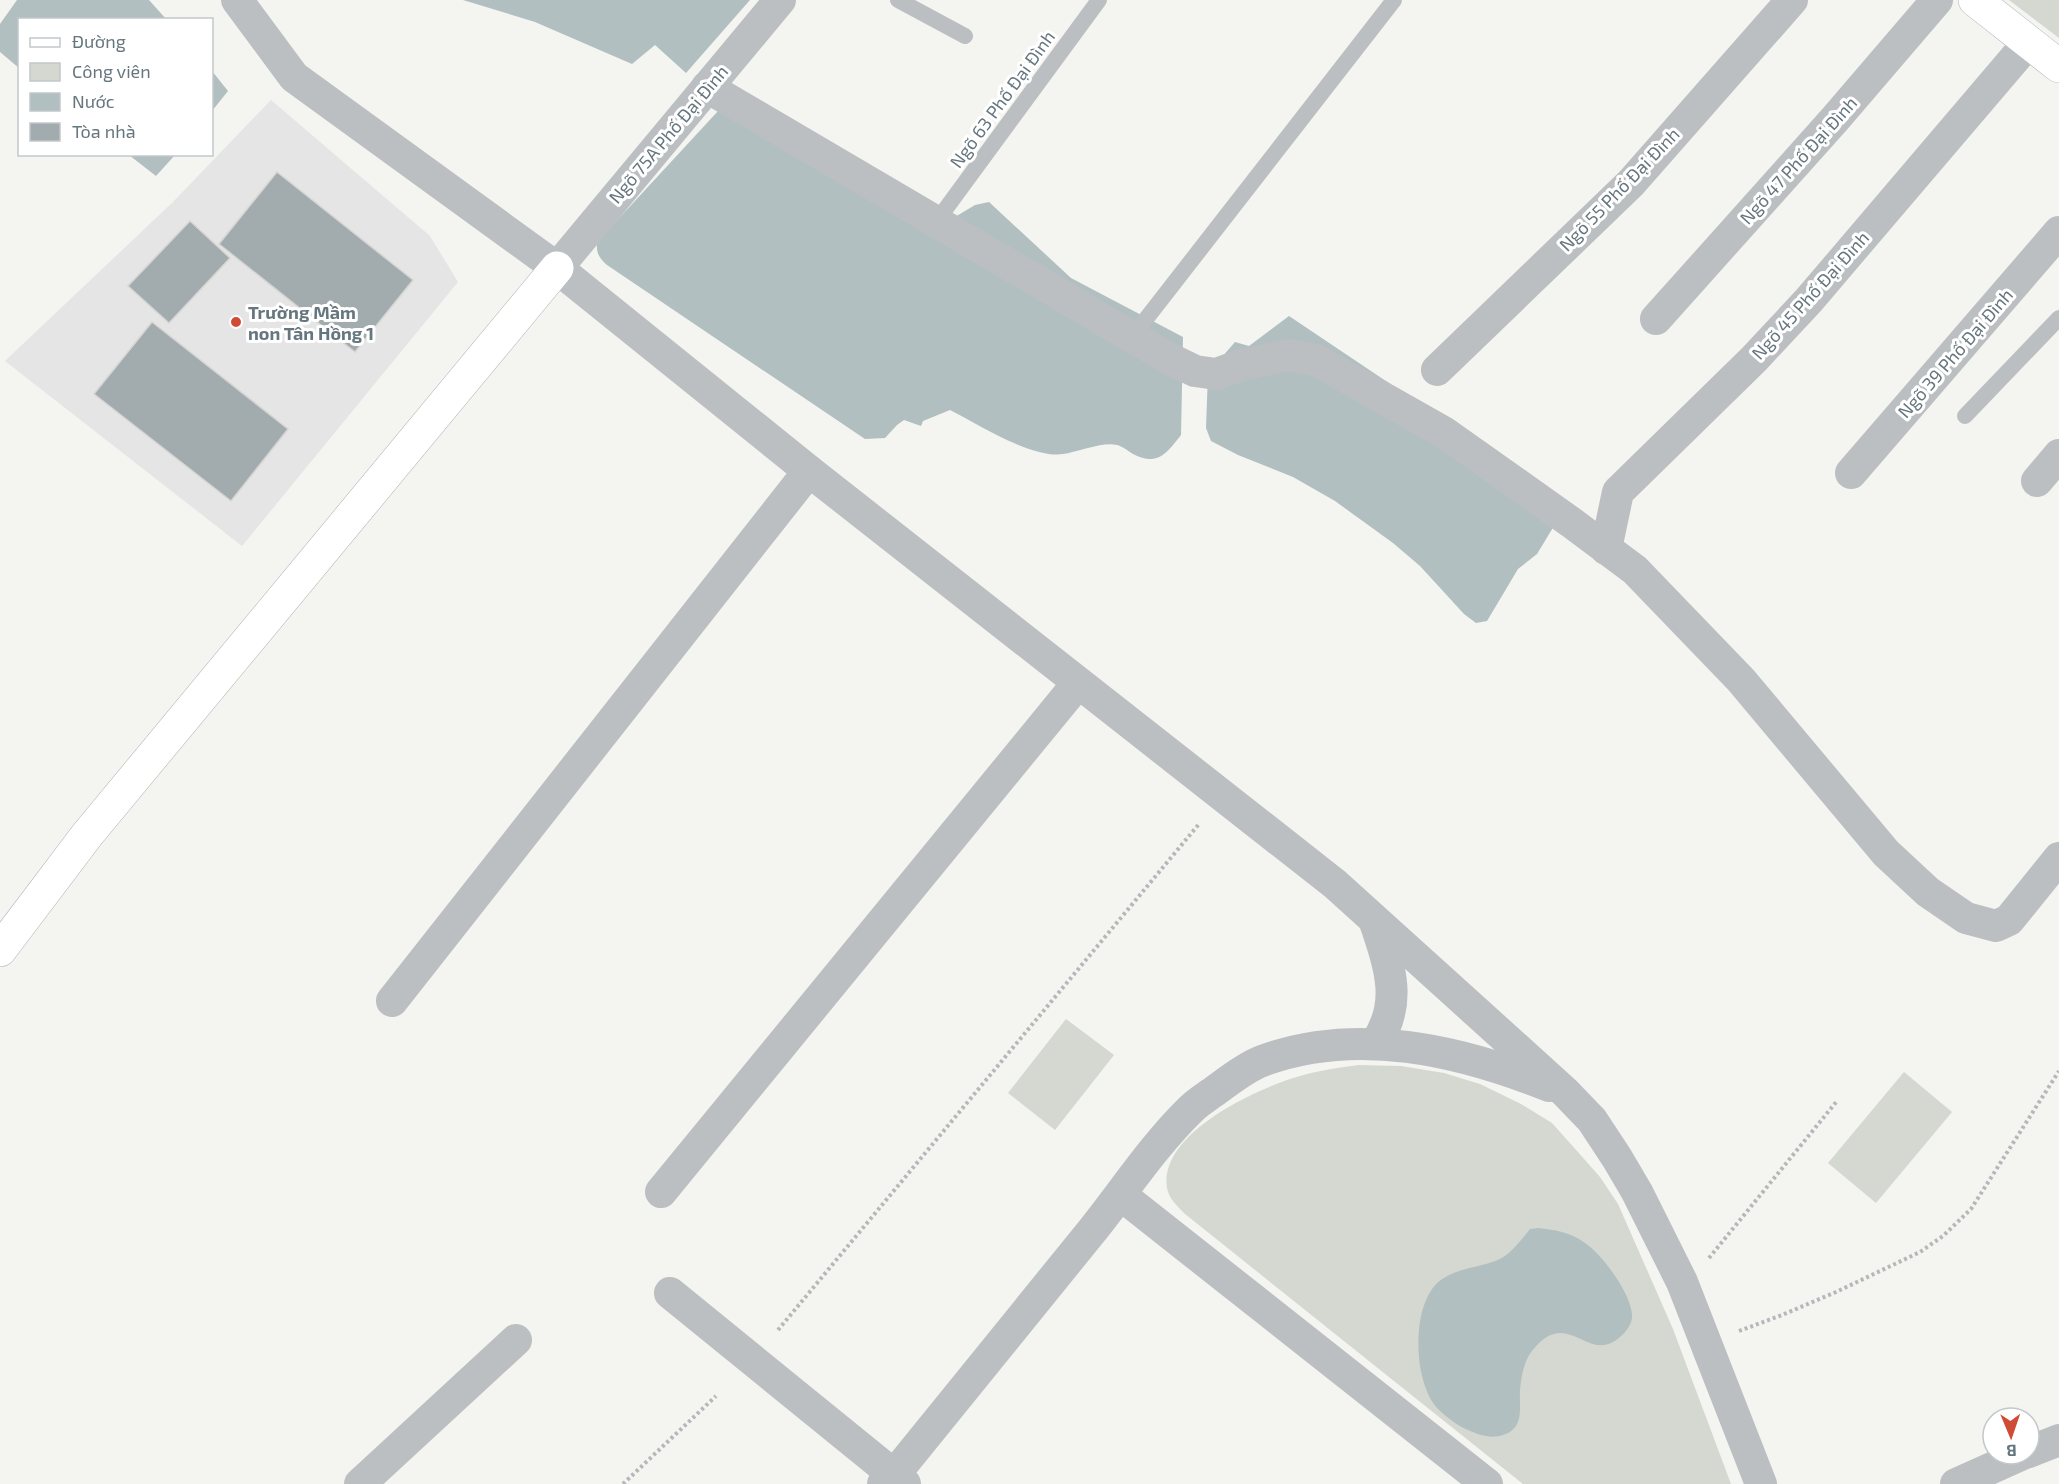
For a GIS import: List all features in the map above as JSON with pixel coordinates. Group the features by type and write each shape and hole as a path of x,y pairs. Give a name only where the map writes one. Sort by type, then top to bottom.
{"street":[{"path":"237,0 294,77 557,268 809,471 1335,884 1565,1092 1592,1120 1637,1192 1682,1282 1761,1484"},
{"name":"Ngõ 75A Phố Đại Đình","path":"557,268 780,0"},
{"name":"Ngõ 55 Phố Đại Đình","path":"1437,370 1631,183 1792,0"},
{"name":"Ngõ 47 Phố Đại Đình","path":"1656,319 1938,0"},
{"path":"1975,0 2059,66"},
{"name":"Ngõ 45 Phố Đại Đình","path":"1606,549 1618,492 1754,359 1809,300 2028,43"},
{"path":"706,87 1168,358 1196,370 1216,374 1241,365 1289,355 1316,360 1445,433 1635,570 1740,680 1886,853 1928,892 1966,918 1996,926 2009,920 2059,858"},
{"name":"Ngõ 39 Phố Đại Đình","path":"1851,473 2059,232"},
{"path":"0,950 87,835 557,268"},
{"path":"2037,481 2059,455"},
{"path":"392,1001 809,471"},
{"path":"661,1192 1078,683"},
{"path":"1374,920 1389,964 1392,989 1391,1012 1384,1031 1375,1044"},
{"path":"670,1293 894,1481 1121,1195 1160,1142 1193,1107 1225,1083 1260,1062 1301,1049 1375,1044 1441,1051 1503,1068 1565,1092"},
{"path":"1121,1195 1487,1484"},
{"path":"360,1484 516,1340"},
{"path":"2041,1447 2059,1440"},
{"path":"1956,1484 1996,1466"}],"lane":[{"path":"898,0 965,36"},
{"name":"Ngõ 63 Phố Đại Đình","path":"936,222 1099,0"},
{"path":"1131,337 1394,0"},
{"path":"1965,417 2059,318"}],"path":[{"path":"778,1330 1223,796"},
{"path":"1732,1333 1836,1292 1920,1252 1943,1236 1971,1209 2059,1071"},
{"path":"1703,1265 1837,1101"},
{"path":"623,1484 716,1396"}],"shaded area":[{"name":"Trường Mầm non Tân Hồng 1","path":"271,100 430,236 458,282 242,546 5,361 173,202"}],"green space":[{"path":"2009,0 2059,0 2059,38"},
{"path":"1066,1019 1114,1055 1055,1130 1008,1093"},
{"path":"1359,1065 1401,1066 1444,1073 1480,1084 1521,1104 1552,1123 1577,1151 1600,1177 1618,1204 1673,1329 1731,1484 1523,1484 1185,1214 1174,1202 1167,1188 1168,1169 1177,1151 1209,1120 1250,1095 1287,1080"},
{"path":"1904,1072 1952,1112 1876,1203 1828,1163"}],"water":[{"path":"17,0 149,0 165,18 18,18 18,67 0,52 0,24"},
{"path":"463,0 750,0 686,73 655,45 632,64 535,22"},
{"path":"213,72 228,91 213,110"},
{"path":"719,110 950,220 975,205 989,202 1071,278 1183,337 1181,435 1161,456 1149,459 1141,458 1121,446 1112,444 1063,454 1050,454 1005,439 950,410 923,421 921,426 904,420 885,438 865,439 607,265 599,255 597,242"},
{"path":"130,156 174,156 156,176"},
{"path":"1289,316 1496,455 1563,511 1537,554 1518,569 1487,621 1476,623 1464,614 1420,566 1393,543 1335,501 1293,477 1238,455 1211,441 1206,428 1208,373 1235,342 1249,346"},
{"path":"1538,1228 1568,1234 1579,1239 1600,1256 1616,1277 1628,1299 1632,1318 1628,1328 1619,1338 1603,1345 1593,1344 1565,1333 1544,1339 1532,1351 1525,1364 1520,1385 1519,1417 1515,1428 1499,1436 1481,1435 1452,1421 1438,1409 1430,1398 1420,1367 1418,1350 1421,1316 1432,1289 1438,1282 1462,1270 1498,1260 1511,1250 1530,1229"}],"building":[{"path":"277,172 413,280 355,352 219,244"},
{"path":"190,221 230,258 169,323 128,286"},
{"path":"152,322 288,429 231,501 94,394"}],"place":[{"name":"Trường Mầm non Tân Hồng 1","path":"236,322"}]}
